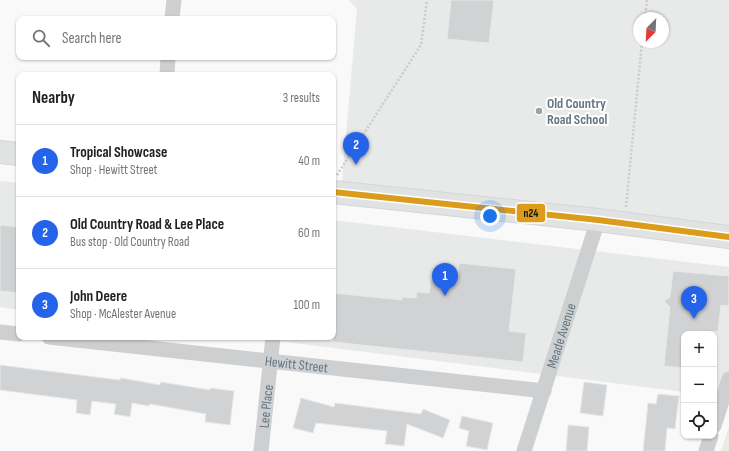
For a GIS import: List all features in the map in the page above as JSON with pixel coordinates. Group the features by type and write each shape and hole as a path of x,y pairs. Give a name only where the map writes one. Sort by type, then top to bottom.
{"main road":[{"path":"0,152 16,154"},
{"path":"336,192 598,220 729,237"}],"street":[{"path":"172,16 174,0"},
{"path":"166,72 168,60"},
{"name":"Meade Avenue","path":"524,451 598,220"},
{"path":"0,332 16,334"},
{"name":"Hewitt Street","path":"76,340 544,391"},
{"name":"Lee Place","path":"261,451 273,340"},
{"path":"717,417 729,379"},
{"path":"706,451 710,439"}],"path":[{"path":"336,175 421,45 427,0"},
{"path":"646,12 647,0"},
{"path":"624,223 641,48"}],"shaded area":[{"name":"Old Country Road School","path":"349,0 729,0 729,233 341,192 357,9"},
{"path":"0,181 16,183 16,310 0,307"},
{"path":"336,220 729,267 729,398 717,396 717,331 681,331 681,392 271,340 336,340"},
{"path":"729,427 729,451 721,451"}],"building":[{"path":"451,0 494,0 489,43 447,39"},
{"path":"0,225 16,227 16,293 0,291"},
{"path":"459,263 516,269 509,331 526,333 523,362 333,342 333,340 336,340 336,293 402,300 402,297 416,298 417,292 429,293 431,280 457,283"},
{"path":"673,271 729,276 729,306 721,305 718,332 681,331 681,368 664,366 670,307 664,301 670,297"},
{"path":"0,365 120,380 121,378 160,385 161,382 210,390 210,388 234,391 230,425 205,422 206,414 150,404 149,406 132,403 130,417 114,414 116,404 92,401 90,415 76,413 77,400 0,390"},
{"path":"584,382 607,385 603,416 580,413"},
{"path":"658,394 679,396 675,429 667,428 665,451 643,451 648,403 656,404"},
{"path":"301,398 334,407 335,403 421,414 423,409 450,420 443,438 407,424 404,446 385,444 387,431 316,423 313,433 293,428"},
{"path":"462,416 493,423 487,450 466,446 469,431 459,428"},
{"path":"568,425 589,427 587,451 566,451"}],"transit line":[{"name":"n24","path":"336,192 598,220 729,237"}],"place":[{"name":"Old Country Road School","path":"539,111"},
{"name":"Old Country Road & Lee Place","path":"356,165"},
{"name":"Tropical Showcase","path":"445,296"},
{"name":"John Deere","path":"694,319"}]}
